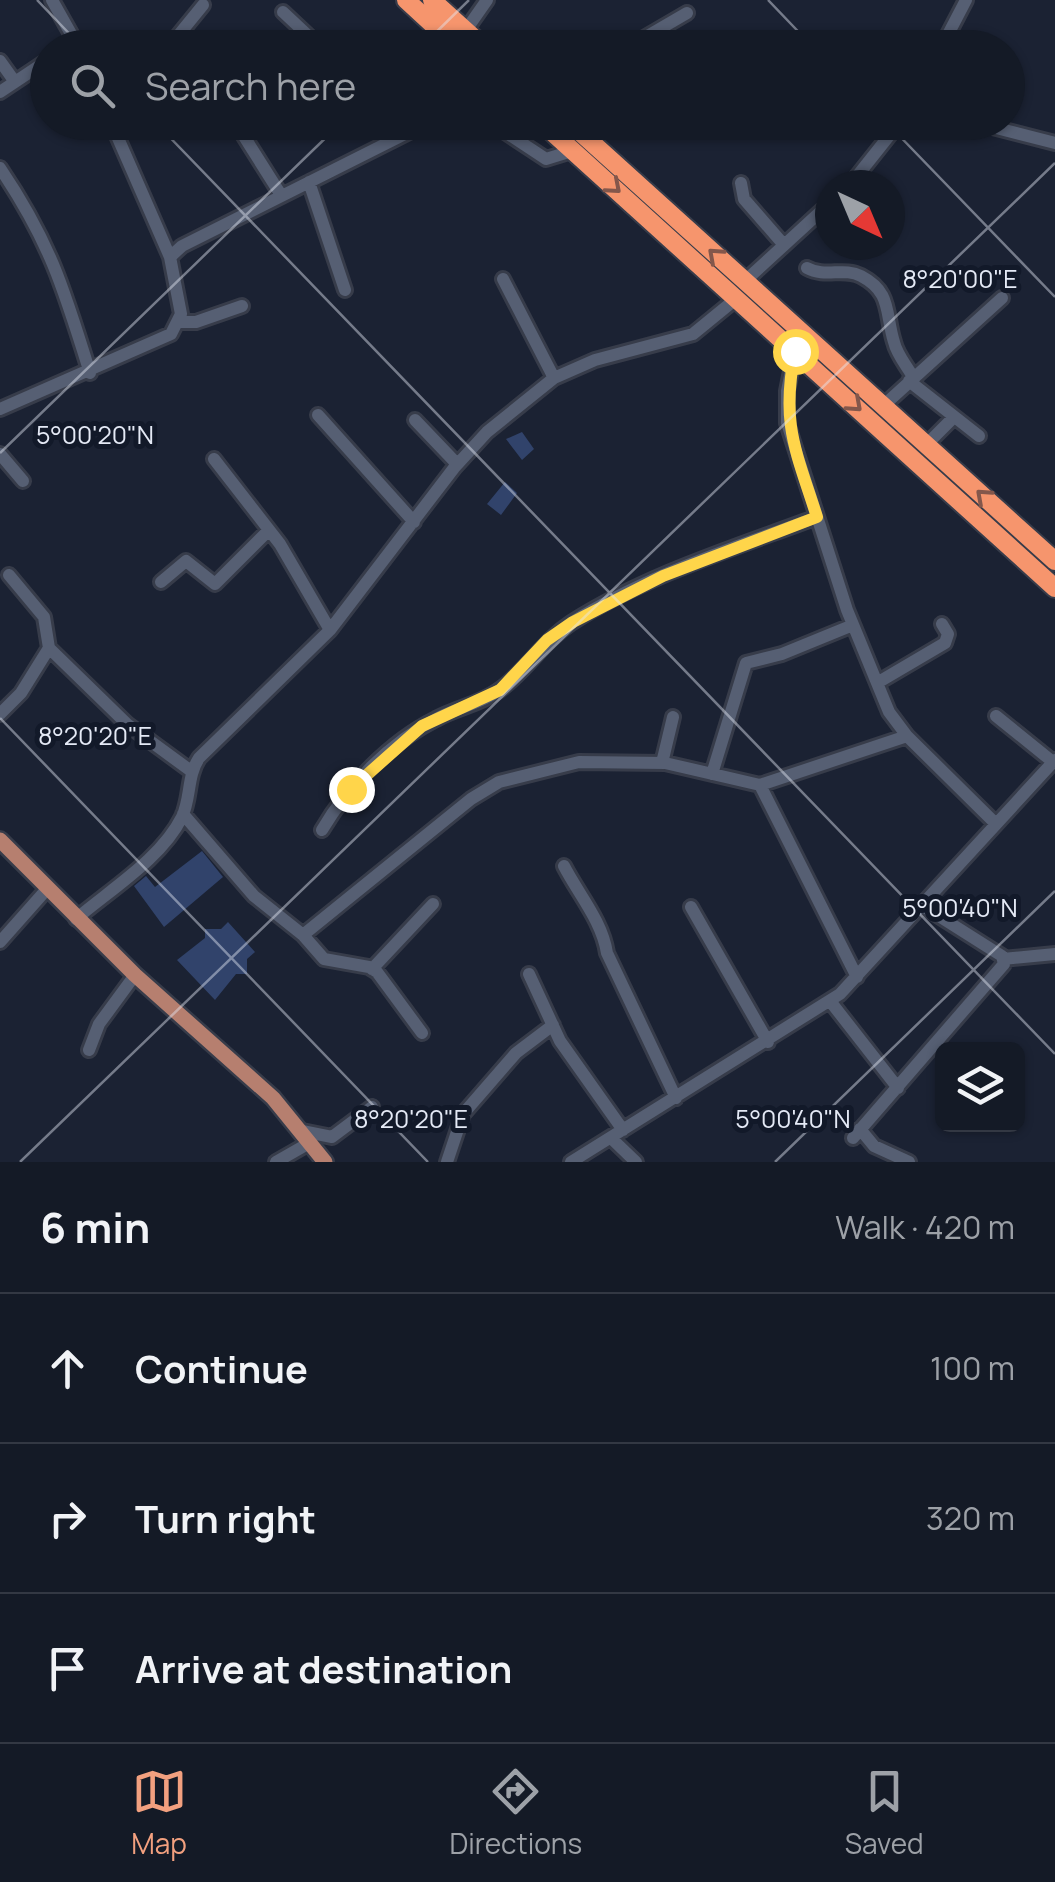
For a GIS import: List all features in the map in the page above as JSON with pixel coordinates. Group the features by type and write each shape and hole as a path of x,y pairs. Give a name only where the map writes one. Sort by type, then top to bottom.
{"highway":[{"path":"406,0 449,30"},
{"path":"432,0 455,30"},
{"path":"560,140 883,406 1055,561"},
{"path":"587,140 741,290 795,351 1055,588"}],"main road":[{"path":"4,851 273,1098 325,1162"}],"street":[{"path":"52,0 66,30"},
{"path":"468,30 487,0"},
{"path":"950,30 966,0"},
{"path":"183,30 203,6"},
{"path":"283,12 300,30"},
{"path":"658,30 687,13"},
{"path":"0,61 15,82"},
{"path":"0,92 30,72"},
{"path":"1025,135 1055,142"},
{"path":"0,409 90,373 171,334 179,322 170,256 120,140"},
{"path":"246,140 281,195"},
{"path":"170,256 182,246 392,140"},
{"path":"517,140 546,159 572,151"},
{"path":"862,170 886,140"},
{"path":"0,168 37,223 58,267 90,373"},
{"path":"309,182 345,290"},
{"path":"741,182 744,200 784,245"},
{"path":"76,919 167,841 184,814 191,770 209,746 330,630 457,464 488,432 554,378 595,360 693,334 815,217"},
{"path":"807,268 820,275 856,273 876,286 888,299 894,346 911,379 979,436"},
{"path":"503,279 554,378"},
{"path":"883,406 1002,298"},
{"path":"179,322 196,322 242,306"},
{"path":"795,351 787,391 787,423 853,625 889,712 907,736 996,824"},
{"path":"318,415 414,522"},
{"path":"926,444 954,417"},
{"path":"414,420 457,464"},
{"path":"0,454 23,481"},
{"path":"214,459 269,530 330,630"},
{"path":"322,830 351,789 404,739 440,716 500,690 547,640 573,622 663,576 817,517"},
{"path":"161,582 186,561 215,584 269,530"},
{"path":"9,575 44,617 49,648 127,724 191,770"},
{"path":"877,683 945,644 948,634 942,624"},
{"path":"712,774 746,663 782,654 853,625"},
{"path":"0,714 21,693 49,648"},
{"path":"571,1162 768,1042 830,1001 857,976 1054,761 996,716"},
{"path":"662,764 673,717"},
{"path":"303,936 471,800 499,782 579,762 662,764 760,785 907,736"},
{"path":"760,785 857,976"},
{"path":"184,814 254,896 303,936 324,959 372,968 422,1032"},
{"path":"564,866 586,910 602,927 607,953 676,1098"},
{"path":"0,942 47,890"},
{"path":"372,968 433,904"},
{"path":"922,906 1003,960 1055,954"},
{"path":"691,907 768,1042"},
{"path":"909,1162 856,1134 992,983 1003,960"},
{"path":"529,974 552,1025 636,1162"},
{"path":"89,1050 98,1024 136,975"},
{"path":"830,1001 898,1088"},
{"path":"447,1162 464,1114 516,1053 552,1025"},
{"path":"276,1162 306,1137 332,1137 372,1108"}],"building":[{"path":"522,432 534,449 522,460 506,439"},
{"path":"505,482 517,493 501,515 487,504"},
{"path":"202,851 223,877 164,927 134,886 146,876 155,887"},
{"path":"228,922 255,952 247,959 247,974 236,974 215,1000 177,960 205,938 205,929 221,929"}],"route":[{"path":"351,789 422,726 500,690 547,640 573,622 663,576 817,517 787,423 787,391 795,351"}]}
